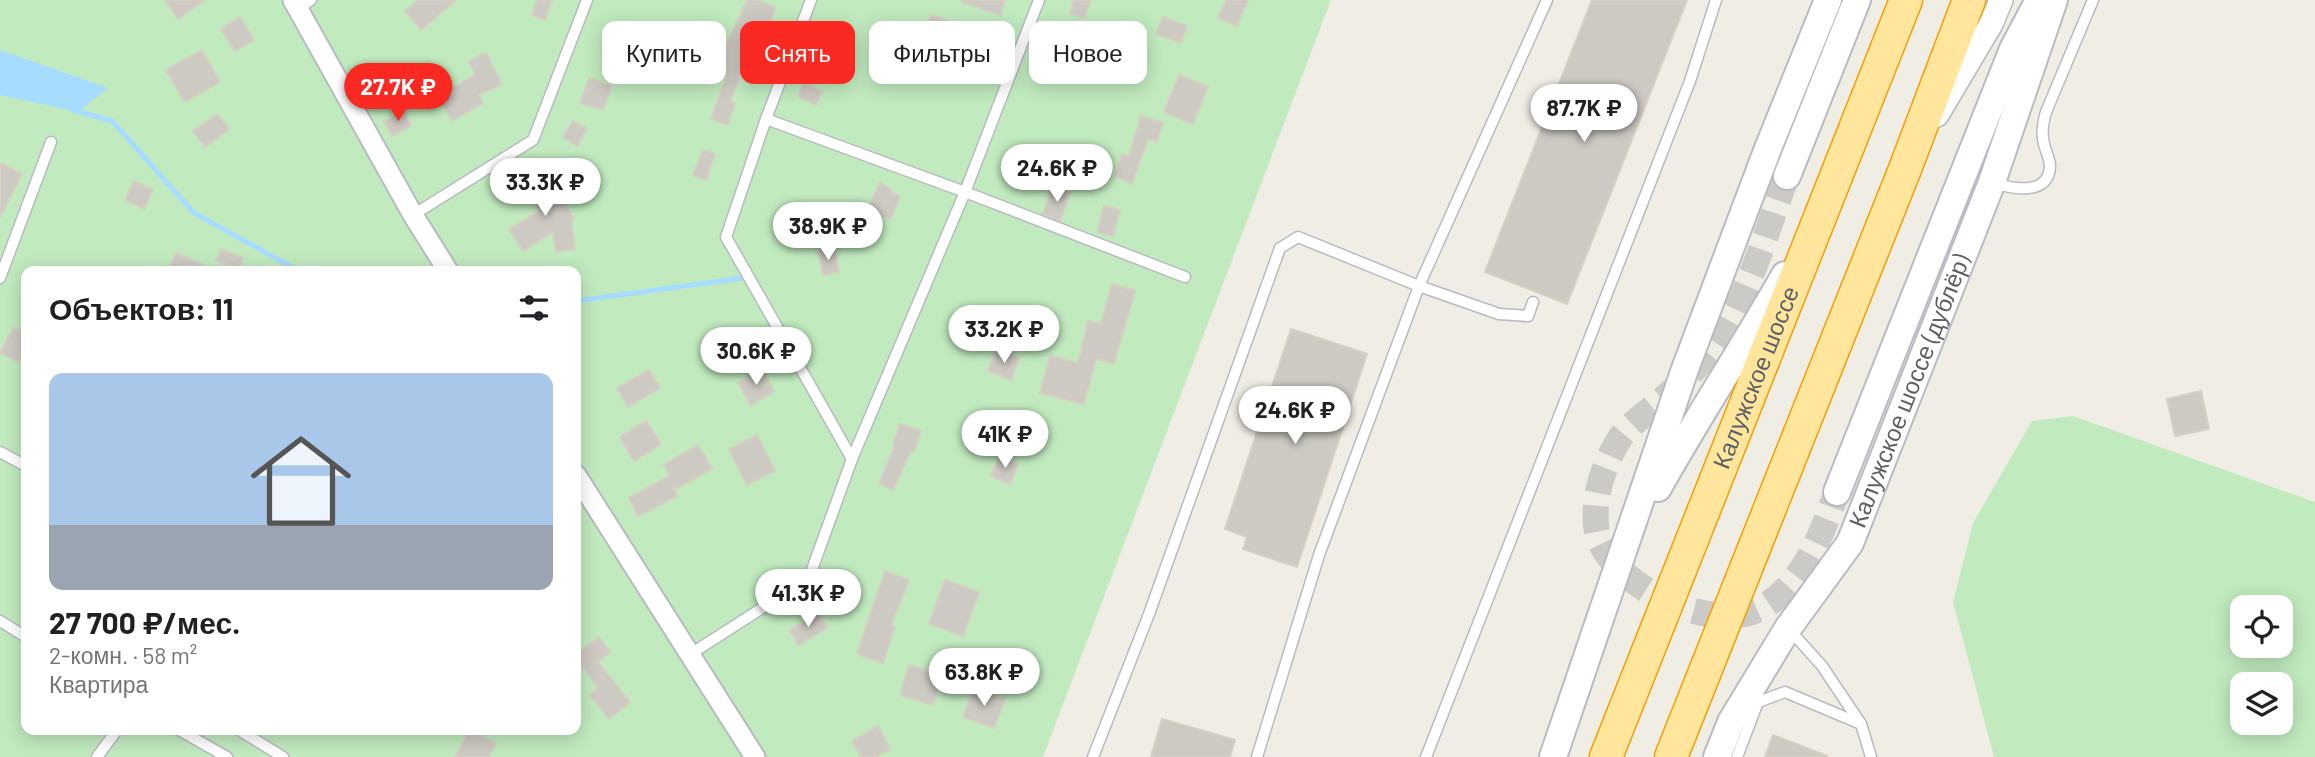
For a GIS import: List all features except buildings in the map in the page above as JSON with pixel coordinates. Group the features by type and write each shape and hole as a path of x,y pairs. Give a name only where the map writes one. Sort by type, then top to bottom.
{"highway":[{"name":"Калужское шоссе","path":"1606,757 1906,0"},
{"path":"1671,757 1905,169 1969,0"}],"main road":[{"path":"1553,757 1685,369 1767,151 1828,0"},
{"path":"1787,176 1857,0"},
{"path":"1837,492 2013,48 2039,0"},
{"name":"Калужское шоссе (дублёр)","path":"1717,757 1731,723 1788,628 1850,543 1992,182 2054,0"},
{"path":"1626,545 1684,442 1741,353 1825,205"}],"street":[{"path":"1905,169 1991,24 2001,0"},
{"path":"301,3 413,215 445,266"},
{"path":"581,483 755,757"}],"lane":[{"path":"413,215 533,141 587,0"},
{"path":"811,0 765,119 726,237 852,458"},
{"path":"689,655 809,578 852,458 965,192 1039,0"},
{"path":"1257,757 1319,555 1419,286 1547,0"},
{"path":"1426,757 1690,81 1716,0"},
{"path":"1992,182 2021,189 2035,187 2046,180 2050,169 2043,144 2042,126 2093,0"},
{"path":"765,119 1185,277"},
{"path":"0,278 51,142"},
{"path":"1093,757 1149,614 1280,248 1298,237 1419,286 1499,314 1528,316 1533,302"},
{"path":"0,452 21,463"},
{"path":"0,621 21,634"},
{"path":"1788,628 1822,666 1861,724 1871,757"},
{"path":"1737,757 1758,702 1785,692 1861,724"},
{"path":"97,757 113,735"},
{"path":"188,735 227,757"},
{"path":"247,735 283,757"}],"green space":[{"path":"0,0 1331,0 1043,757 0,757"},
{"path":"2073,416 2315,502 2315,757 1994,757 1953,602 1973,523 2032,421"}],"water":[{"path":"0,50 108,88 78,112 0,95"}],"waterway":[{"path":"73,110 112,121 194,213 290,266"},
{"path":"581,300 750,277"}],"tunnel":[{"path":"1787,176 1758,258 1731,319 1720,337 1694,370 1629,427 1616,445 1598,490 1596,527 1601,544 1613,561 1629,578 1650,592 1673,604 1698,612 1722,616 1745,614 1765,606 1791,584 1810,556 1837,492"}]}
